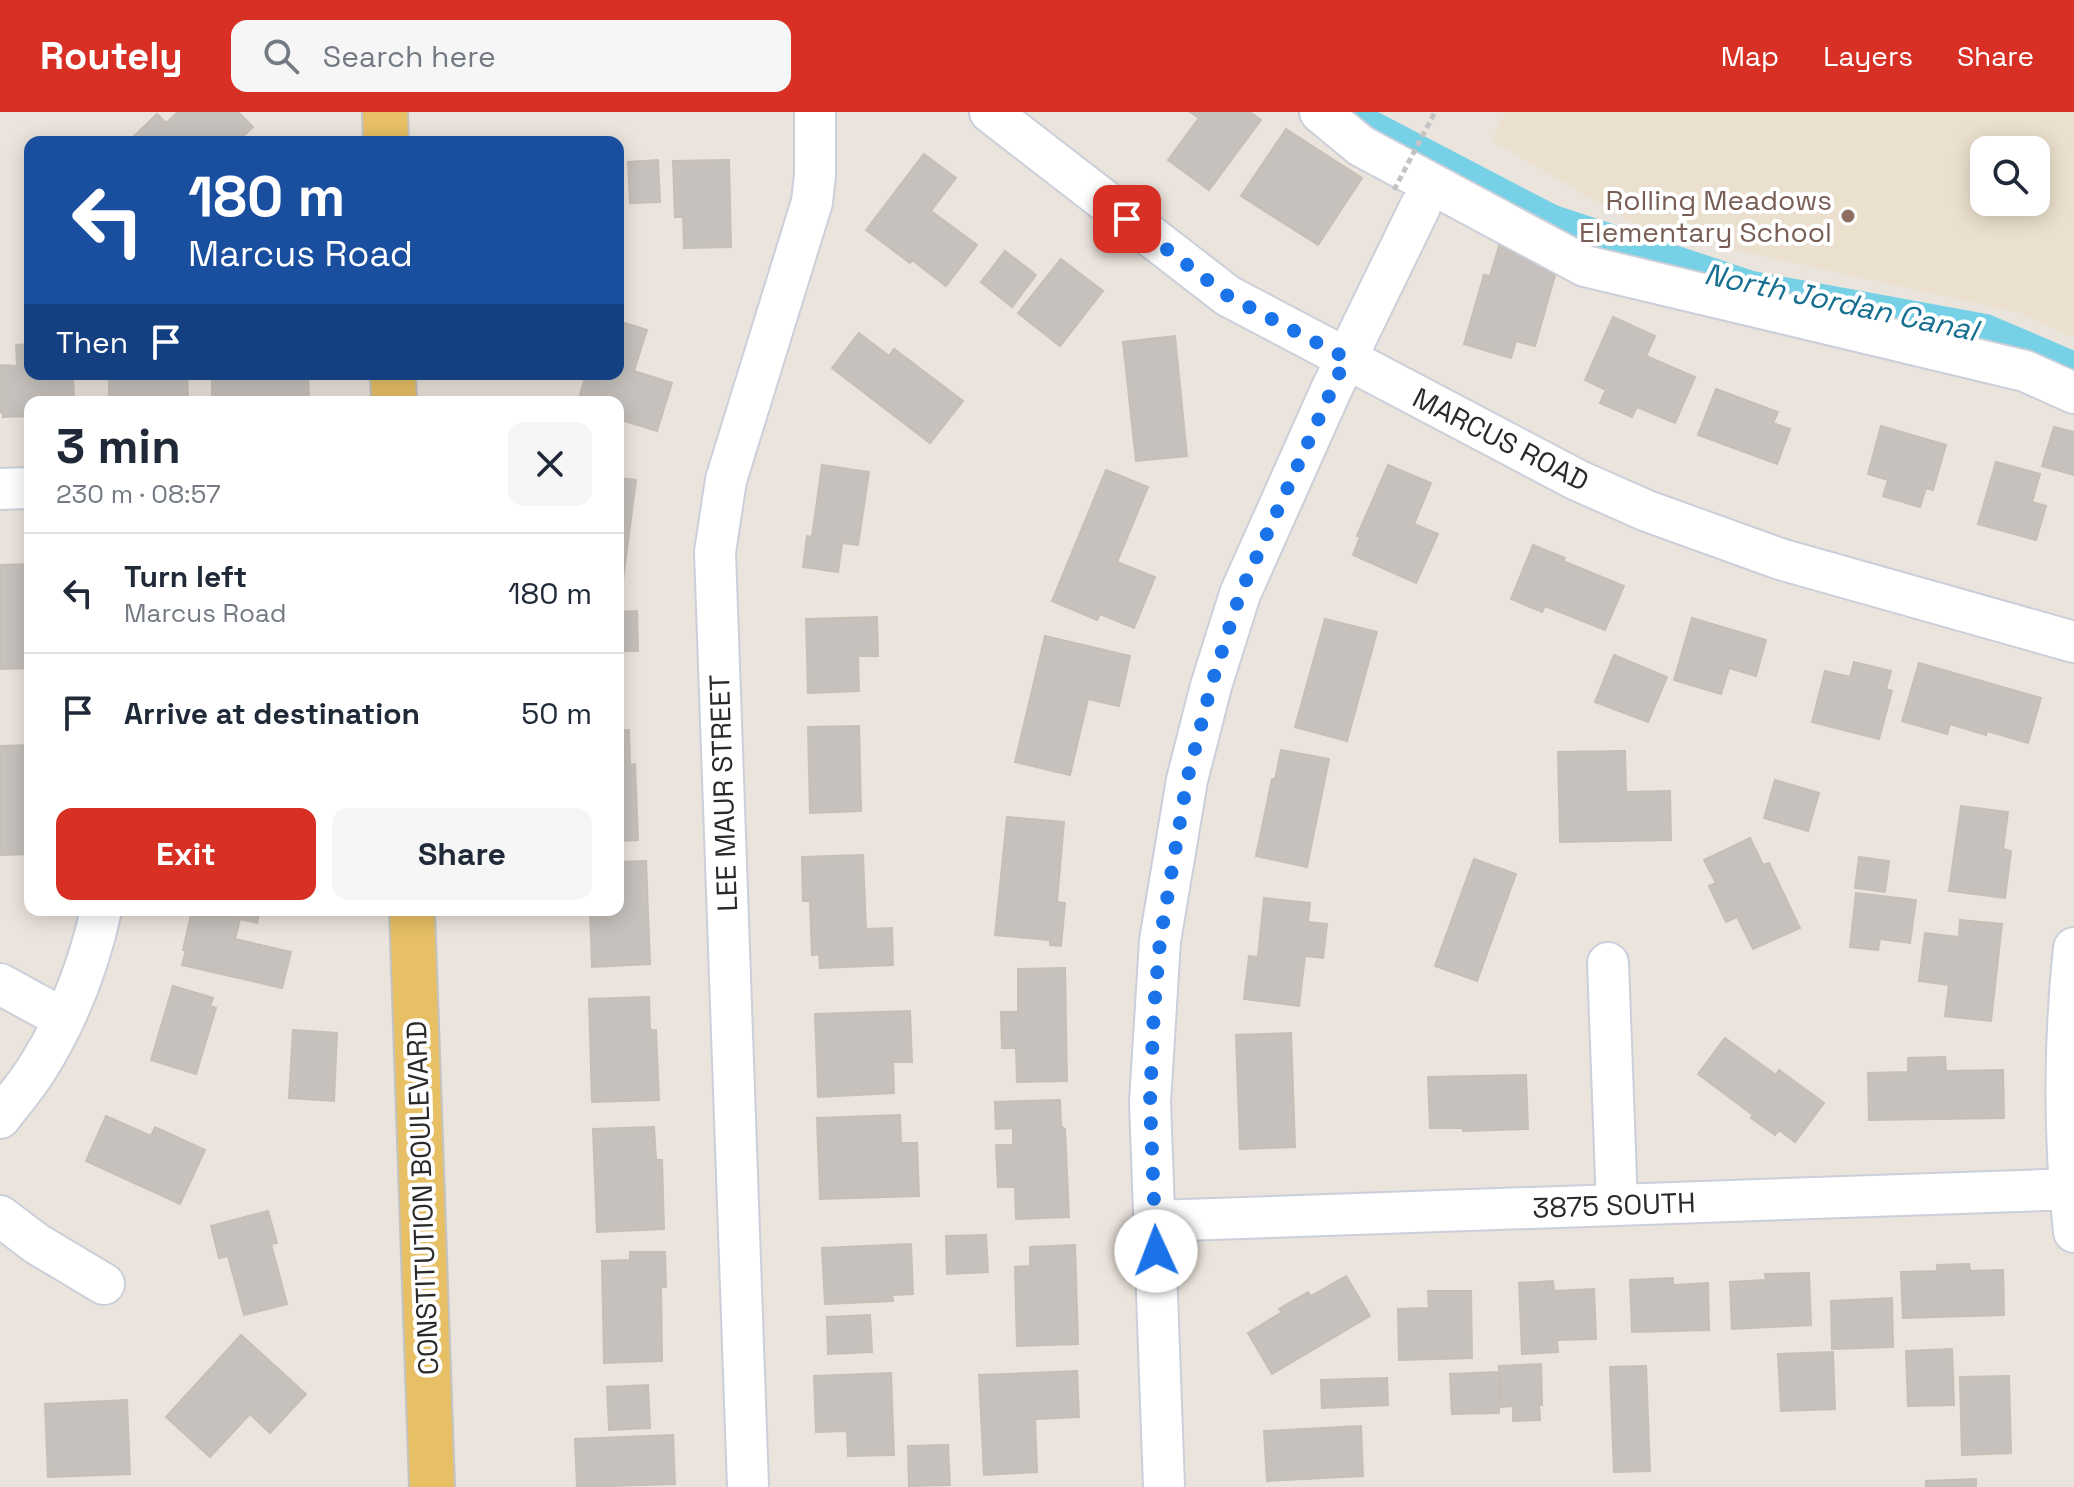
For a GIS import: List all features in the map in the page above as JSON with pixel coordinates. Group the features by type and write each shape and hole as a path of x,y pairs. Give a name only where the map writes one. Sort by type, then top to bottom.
{"main road":[{"path":"385,112 386,136"},
{"name":"CONSTITUTION BOULEVARD","path":"412,916 432,1487"}],"street":[{"name":"LEE MAUR STREET","path":"748,1487 715,552 726,480 812,202 815,112"},
{"name":"MARCUS ROAD","path":"990,112 1228,296 1509,446 1647,511 1780,559 2074,642"},
{"path":"1320,112 1406,189 1585,266 2025,371 2074,393"},
{"path":"1164,1487 1150,1102 1160,941 1187,780 1211,686 1240,594 1346,358 1406,189"},
{"path":"0,489 24,488"},
{"path":"0,1118 37,1069 64,1019 93,945 100,916"},
{"path":"2074,948 2067,1052 2074,1232"},
{"path":"1608,963 1617,1205"},
{"path":"0,984 64,1019"},
{"name":"3875 SOUTH","path":"1155,1221 2072,1189"},
{"path":"0,1216 37,1244 104,1284"}],"path":[{"path":"1406,189 1435,112"}],"shaded area":[{"name":"Rolling Meadows Elementary School","path":"1506,112 2074,112 2074,338 2021,313 1646,230 1491,140"}],"building":[{"path":"178,112 238,112 253,127 243,136 134,136 157,114 166,123"},
{"path":"1190,112 1250,112 1261,120 1209,190 1168,160 1199,118"},
{"path":"1286,129 1362,178 1318,245 1241,196"},
{"path":"924,154 956,178 931,211 977,245 946,286 866,230"},
{"path":"658,160 660,202 630,203 628,162"},
{"path":"729,160 731,247 684,248 683,217 675,217 673,161"},
{"path":"1500,243 1559,261 1535,346 1516,341 1511,358 1464,344 1484,275 1490,276"},
{"path":"1005,251 1036,275 1012,307 981,282"},
{"path":"1061,259 1103,291 1060,346 1018,313"},
{"path":"1613,317 1655,336 1646,356 1695,377 1675,423 1637,407 1632,417 1600,403 1606,390 1585,380"},
{"path":"624,323 647,330 634,371 672,383 657,431 624,421 624,396 580,396 584,380 624,380"},
{"path":"859,333 889,356 894,349 963,401 930,443 832,368"},
{"path":"1175,336 1187,456 1136,461 1123,342"},
{"path":"24,344 24,380 73,380 74,396 24,396 24,416 3,417 3,412 0,413 0,365 17,366 16,345"},
{"path":"109,380 187,380 188,396 109,396"},
{"path":"212,380 308,380 309,396 212,396"},
{"path":"1716,389 1778,412 1773,423 1790,429 1777,464 1698,435"},
{"path":"1881,426 1946,445 1933,490 1926,488 1920,507 1883,496 1888,480 1868,474"},
{"path":"2054,427 2074,432 2074,475 2042,466"},
{"path":"1996,462 2040,474 2032,502 2046,506 2036,540 1978,524"},
{"path":"822,465 869,472 858,545 842,543 838,572 803,567 807,536 812,537"},
{"path":"1388,465 1431,483 1414,524 1438,534 1416,583 1353,555 1360,537 1357,536"},
{"path":"1106,470 1148,487 1117,562 1155,577 1134,628 1100,614 1097,620 1052,601"},
{"path":"624,479 636,480 624,572"},
{"path":"1533,545 1624,586 1605,630 1545,606 1542,612 1511,599"},
{"path":"24,564 24,668 0,669 0,565"},
{"path":"637,611 638,651 624,651 624,612"},
{"path":"877,617 878,656 858,656 859,691 808,693 806,619"},
{"path":"1692,618 1766,640 1756,676 1729,668 1721,694 1674,680"},
{"path":"1325,619 1377,632 1347,741 1295,727"},
{"path":"1045,636 1130,656 1119,706 1088,699 1070,775 1015,762"},
{"path":"1614,655 1667,677 1648,722 1595,702"},
{"path":"1854,662 1891,671 1886,689 1892,691 1879,739 1812,722 1825,671 1850,677"},
{"path":"1919,663 2041,698 2028,743 1950,724 1947,734 1902,721"},
{"path":"859,726 861,811 810,813 808,727"},
{"path":"624,730 629,730 630,765 635,764 638,840 624,841"},
{"path":"24,745 24,854 0,855 0,746"},
{"path":"1281,750 1329,759 1307,867 1256,856"},
{"path":"1625,751 1626,792 1670,791 1671,840 1560,842 1558,752"},
{"path":"1775,780 1819,793 1808,831 1764,818"},
{"path":"1961,806 2008,812 2003,849 2011,851 2005,898 1949,891"},
{"path":"1007,817 1064,822 1057,902 1065,903 1061,946 1050,945 1050,940 995,935"},
{"path":"1750,838 1763,865 1769,863 1800,928 1753,949 1737,917 1726,922 1709,886 1716,883 1704,860"},
{"path":"863,855 866,929 892,928 893,965 820,968 819,954 812,955 810,901 803,901 802,857"},
{"path":"1859,857 1889,861 1885,892 1855,888"},
{"path":"1474,859 1516,874 1477,981 1435,966"},
{"path":"646,861 650,964 592,967 590,916 624,916 624,862"},
{"path":"1856,893 1916,900 1910,943 1880,939 1878,950 1850,947"},
{"path":"1264,898 1310,903 1308,922 1327,924 1323,958 1305,956 1299,1006 1244,999 1249,956 1258,957"},
{"path":"191,916 259,916 257,923 240,919 235,939 291,952 282,988 182,965 186,950 183,950"},
{"path":"1960,920 2002,924 1991,1021 1945,1016 1949,985 1919,981 1925,933 1959,937"},
{"path":"1065,968 1067,1081 1017,1082 1016,1048 1002,1048 1001,1012 1018,1012 1018,969"},
{"path":"173,986 213,998 210,1006 216,1008 196,1074 151,1060"},
{"path":"649,997 650,1030 656,1030 659,1100 592,1102 589,999"},
{"path":"910,1011 912,1062 893,1062 894,1093 818,1097 815,1014"},
{"path":"293,1030 337,1033 334,1101 289,1098"},
{"path":"1291,1033 1295,1147 1240,1149 1236,1035"},
{"path":"1725,1038 1776,1075 1779,1070 1824,1103 1795,1142 1779,1130 1775,1135 1698,1074"},
{"path":"1945,1057 1946,1071 2003,1070 2004,1118 1869,1120 1868,1073 1908,1072 1908,1058"},
{"path":"1526,1075 1528,1129 1463,1131 1463,1128 1430,1128 1428,1077"},
{"path":"1060,1100 1061,1126 1065,1129 1069,1217 1016,1219 1015,1187 998,1187 996,1145 1013,1145 1013,1128 996,1129 995,1102"},
{"path":"900,1115 901,1143 917,1143 919,1196 820,1199 817,1118"},
{"path":"106,1116 151,1136 155,1127 205,1150 180,1204 86,1161"},
{"path":"654,1127 656,1160 662,1160 664,1229 597,1232 593,1129"},
{"path":"268,1211 277,1243 271,1244 287,1304 244,1315 228,1256 219,1258 211,1226"},
{"path":"986,1235 988,1272 947,1274 946,1236"},
{"path":"911,1244 913,1294 892,1295 893,1301 825,1304 822,1248"},
{"path":"1075,1245 1078,1344 1017,1346 1015,1267 1030,1266 1030,1247"},
{"path":"630,1252 665,1252 666,1287 661,1287 662,1361 604,1363 602,1261 630,1260"},
{"path":"1969,1264 1970,1271 2003,1270 2004,1315 1903,1318 1901,1272 1937,1271 1937,1265"},
{"path":"1809,1273 1811,1325 1732,1329 1730,1282 1766,1280 1765,1274"},
{"path":"1346,1276 1370,1316 1272,1374 1248,1333 1308,1292 1311,1296"},
{"path":"1673,1278 1673,1285 1708,1283 1709,1330 1632,1332 1630,1280"},
{"path":"1553,1281 1554,1291 1594,1289 1596,1339 1557,1340 1558,1352 1522,1354 1519,1283"},
{"path":"1428,1291 1471,1291 1472,1358 1399,1360 1398,1309 1429,1308"},
{"path":"1892,1298 1893,1347 1832,1349 1831,1301"},
{"path":"870,1315 872,1352 828,1354 827,1317"},
{"path":"241,1335 306,1394 270,1433 250,1414 210,1457 166,1417"},
{"path":"1952,1349 1954,1405 1908,1406 1906,1351"},
{"path":"1833,1352 1835,1409 1781,1411 1778,1354"},
{"path":"1541,1364 1540,1420 1513,1421 1513,1406 1501,1407 1499,1366"},
{"path":"1646,1366 1650,1471 1614,1472 1610,1367"},
{"path":"1077,1371 1079,1417 1035,1419 1037,1472 984,1475 979,1375"},
{"path":"1498,1372 1499,1413 1452,1414 1450,1374"},
{"path":"891,1373 894,1455 848,1456 847,1431 816,1432 814,1376"},
{"path":"2009,1376 2011,1453 1962,1455 1960,1377"},
{"path":"1387,1378 1388,1405 1322,1408 1321,1380"},
{"path":"648,1385 650,1428 609,1430 607,1387"},
{"path":"127,1400 130,1474 48,1477 45,1404"},
{"path":"1361,1426 1363,1476 1267,1481 1264,1431"},
{"path":"673,1435 675,1484 577,1487 575,1439"},
{"path":"948,1445 950,1485 909,1486 908,1446"},
{"path":"1976,1479 1976,1487 1926,1487 1926,1481"}],"waterway":[{"name":"North Jordan Canal","path":"1353,116 1366,126 1550,222 1751,289 1985,332 2074,370"}],"place":[{"name":"Rolling Meadows Elementary School","path":"1848,216"}],"route":[{"path":"1127,219 1228,296 1346,358 1240,594 1211,686 1187,780 1160,941 1154,1009 1150,1102 1156,1251"}]}
